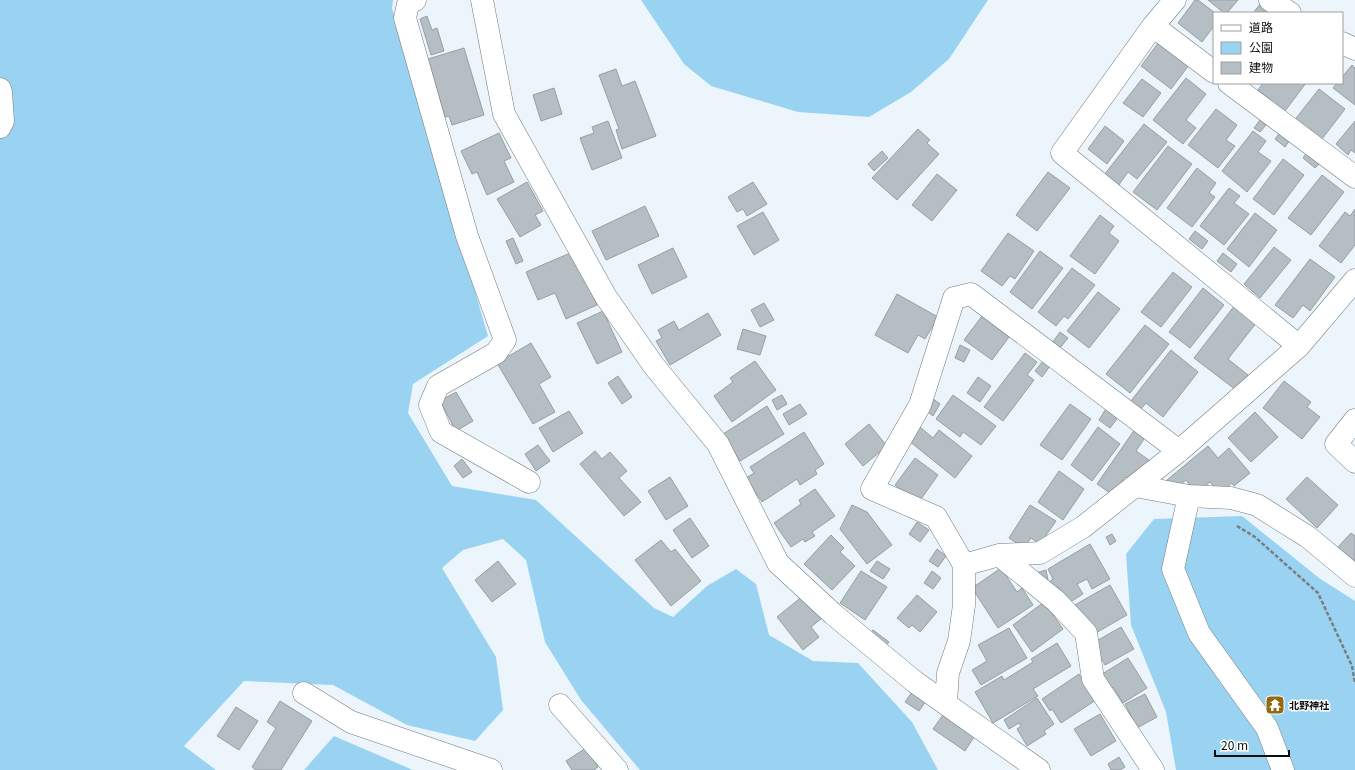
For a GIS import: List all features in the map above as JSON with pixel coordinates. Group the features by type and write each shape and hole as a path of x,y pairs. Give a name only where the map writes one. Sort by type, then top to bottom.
{"street":[{"path":"415,0 408,4 405,18 467,236 505,340 496,353 438,386 430,405 441,432 529,482"},
{"path":"482,0 504,114 606,297 654,366 718,444 760,524 778,563 834,614 915,682 946,702 1039,770"},
{"path":"1175,0 1152,26 1062,154 1300,346"},
{"path":"1270,0 1288,12"},
{"path":"1152,26 1213,71"},
{"path":"1343,43 1355,49"},
{"path":"1230,84 1355,177"},
{"path":"0,89 3,121 0,127"},
{"path":"964,565 998,555 1040,553 1083,527 1179,451 1300,346 1355,280"},
{"path":"946,702 948,673 959,642 964,606 964,565 936,517 872,489 920,405 954,298 971,294 1179,451"},
{"path":"1355,420 1336,444 1355,462"},
{"path":"1136,486 1190,496 1231,498 1258,504 1308,537 1355,576"},
{"path":"1190,496 1173,569 1199,633 1267,728 1283,770"},
{"path":"998,555 1056,601 1086,633 1093,679 1153,770"},
{"path":"304,693 351,722 490,770"},
{"path":"560,705 617,770"}],"path":[{"path":"1235,524 1255,537 1318,593 1352,666 1355,684"}],"green space":[{"path":"0,0 393,0 392,8 488,336 413,384 408,413 452,486 536,500 654,608 673,617 707,586 736,569 756,584 769,635 813,661 858,663 912,722 938,770 640,770 581,700 545,642 526,560 503,539 463,550 442,568 496,657 503,710 475,741 407,725 333,685 244,681 184,746 216,770 0,770"},
{"path":"641,0 988,0 949,59 911,92 869,117 798,112 711,86 684,64"},
{"name":"北野神社","path":"1242,516 1319,578 1355,601 1355,770 1176,770 1166,712 1131,625 1126,554 1154,519"},
{"path":"334,736 413,770 304,770"}],"building":[{"path":"1195,0 1198,0 1214,12 1213,27 1202,42 1178,23"},
{"path":"1208,0 1238,0 1228,12 1223,12"},
{"path":"1261,3 1274,12 1254,12"},
{"path":"427,16 432,30 437,28 444,51 431,55 420,19"},
{"path":"1159,42 1189,65 1171,89 1141,66"},
{"path":"464,48 484,115 452,125 449,116 445,117 428,59"},
{"path":"1352,65 1355,68 1355,105 1333,88 1336,84 1343,84 1343,76"},
{"path":"616,69 622,86 635,81 656,136 622,149 616,130 619,129 599,75"},
{"path":"1186,78 1206,94 1186,120 1196,128 1183,144 1153,120"},
{"path":"1142,79 1161,93 1143,117 1123,103"},
{"path":"1262,84 1305,84 1285,111 1258,90"},
{"path":"554,88 562,114 541,121 533,95"},
{"path":"1319,89 1345,109 1322,139 1310,129 1307,133 1293,122"},
{"path":"1216,109 1237,125 1226,140 1235,146 1218,168 1188,145"},
{"path":"1260,120 1266,125 1260,132 1254,128"},
{"path":"608,121 622,158 592,170 580,138 594,133 592,127"},
{"path":"1355,121 1355,153 1351,150 1348,155 1336,144"},
{"path":"1144,124 1167,142 1137,179 1128,172 1118,186 1104,175"},
{"path":"1105,126 1124,141 1107,164 1088,149"},
{"path":"918,129 930,140 927,143 939,154 897,200 872,178"},
{"path":"1282,130 1291,138 1285,147 1275,139"},
{"path":"1253,131 1266,141 1258,152 1271,161 1247,192 1222,171"},
{"path":"499,133 511,158 504,161 514,182 487,195 477,172 472,174 461,151"},
{"path":"1168,146 1192,164 1157,210 1133,192"},
{"path":"882,151 888,158 874,171 868,164"},
{"path":"1308,151 1321,162 1315,168 1303,158"},
{"path":"1283,159 1304,175 1274,215 1253,199"},
{"path":"1197,168 1216,183 1209,193 1215,197 1192,227 1167,208"},
{"path":"1048,172 1070,188 1037,231 1016,215"},
{"path":"937,174 957,190 932,221 912,205"},
{"path":"1322,175 1344,192 1311,235 1288,218"},
{"path":"527,182 543,211 535,215 541,225 520,237 497,199"},
{"path":"753,182 767,204 747,216 743,209 737,212 728,197"},
{"path":"1229,188 1240,196 1234,203 1249,214 1224,245 1200,226"},
{"path":"645,206 659,236 606,260 592,231"},
{"path":"1355,209 1355,245 1341,263 1319,246 1345,212 1350,216"},
{"path":"763,212 779,240 754,255 737,226"},
{"path":"1255,213 1277,230 1249,267 1227,249"},
{"path":"1100,215 1114,226 1109,233 1119,241 1095,274 1070,256"},
{"path":"1195,231 1208,241 1202,249 1189,239"},
{"path":"1008,233 1034,251 1015,279 1010,276 1002,286 981,271"},
{"path":"513,238 523,261 516,264 506,241"},
{"path":"1274,247 1291,260 1260,298 1244,284"},
{"path":"673,248 687,277 652,294 638,265"},
{"path":"575,251 597,305 566,319 555,293 538,300 526,272"},
{"path":"1040,251 1063,268 1032,309 1010,292"},
{"path":"1223,253 1237,264 1231,272 1217,261"},
{"path":"1310,259 1335,277 1310,311 1303,305 1293,318 1275,305"},
{"path":"1072,268 1095,285 1068,319 1064,316 1056,326 1038,312"},
{"path":"1173,272 1192,287 1161,327 1141,312"},
{"path":"1203,288 1224,305 1190,348 1169,332"},
{"path":"1098,292 1120,309 1089,348 1067,331"},
{"path":"897,294 938,317 925,339 918,335 908,353 875,335"},
{"path":"764,303 774,320 760,327 751,310"},
{"path":"1235,305 1257,322 1228,359 1248,375 1236,390 1194,358"},
{"path":"603,311 622,352 597,364 577,323"},
{"path":"708,313 721,335 670,365 656,341 662,338 658,330 674,321 679,330"},
{"path":"982,316 1009,337 992,360 964,340"},
{"path":"1145,325 1169,344 1130,393 1106,374"},
{"path":"743,329 766,336 760,355 737,349"},
{"path":"1060,332 1068,338 1060,348 1052,343"},
{"path":"531,343 551,377 539,384 555,412 533,424 497,363"},
{"path":"960,345 970,350 964,362 955,358"},
{"path":"1171,350 1198,372 1163,417 1146,403 1140,410 1130,402"},
{"path":"1025,353 1037,362 1027,375 1034,380 1003,421 984,407"},
{"path":"755,361 776,390 732,422 714,396 733,382 730,378"},
{"path":"1043,361 1050,366 1042,377 1035,371"},
{"path":"618,376 632,397 622,404 608,383"},
{"path":"978,377 991,386 980,402 967,393"},
{"path":"1284,381 1311,402 1307,407 1320,417 1302,439 1263,408"},
{"path":"456,392 473,421 456,431 440,401"},
{"path":"782,395 787,404 777,410 772,400"},
{"path":"953,395 996,426 981,445 963,432 960,437 936,419"},
{"path":"932,398 940,404 933,416 925,410"},
{"path":"800,404 807,414 789,425 783,414"},
{"path":"1070,404 1091,419 1062,460 1040,445"},
{"path":"767,406 784,434 740,461 723,434"},
{"path":"1107,407 1119,416 1110,428 1099,420"},
{"path":"569,411 583,433 553,452 539,428"},
{"path":"1255,412 1278,437 1251,462 1228,438"},
{"path":"869,424 887,446 863,466 845,444"},
{"path":"920,427 933,438 939,430 972,456 955,478 909,441"},
{"path":"1098,427 1120,444 1092,481 1071,465"},
{"path":"1135,429 1146,436 1136,451 1149,460 1134,482 1125,477 1113,495 1097,484"},
{"path":"804,432 824,464 815,470 817,474 800,485 797,479 762,502 746,478 754,473 750,467"},
{"path":"538,445 550,461 536,471 525,454"},
{"path":"1208,446 1218,458 1229,448 1250,473 1234,486 1232,483 1220,493 1210,482 1196,493 1186,480 1174,489 1167,480"},
{"path":"595,451 602,459 610,452 627,471 619,478 641,502 624,516 580,464"},
{"path":"915,458 938,475 919,502 895,485"},
{"path":"462,459 472,472 463,478 454,466"},
{"path":"1059,471 1084,489 1063,520 1038,502"},
{"path":"670,477 688,506 666,520 648,491"},
{"path":"1307,477 1338,505 1317,528 1286,499"},
{"path":"815,489 835,516 812,532 815,536 805,542 803,539 791,547 774,523 801,504 799,500"},
{"path":"852,505 867,512 892,545 867,564 840,529"},
{"path":"1030,505 1056,521 1040,544 1031,538 1024,548 1009,538"},
{"path":"690,518 709,546 692,558 673,530"},
{"path":"917,522 929,530 920,542 909,534"},
{"path":"1351,533 1355,536 1355,564 1337,548"},
{"path":"1112,534 1116,541 1110,545 1106,537"},
{"path":"831,535 844,548 840,552 855,566 832,590 804,564"},
{"path":"661,540 671,552 675,549 701,581 671,606 635,560"},
{"path":"1090,544 1110,579 1092,589 1087,579 1077,584 1083,594 1067,604 1058,587 1054,590 1049,582 1053,579 1048,569"},
{"path":"937,549 946,556 938,567 929,561"},
{"path":"498,561 516,584 492,602 475,580"},
{"path":"877,561 890,569 883,579 870,571"},
{"path":"1001,568 1017,592 1022,588 1033,605 998,628 972,588"},
{"path":"1046,570 1048,580 1038,583 1036,573"},
{"path":"861,571 887,587 865,620 840,603"},
{"path":"932,571 941,578 933,589 924,583"},
{"path":"1110,585 1127,615 1094,634 1082,613 1078,615 1073,606"},
{"path":"804,595 822,618 811,627 819,637 803,650 777,617"},
{"path":"917,595 937,612 920,632 912,625 909,628 897,618"},
{"path":"1044,602 1063,629 1032,652 1013,625"},
{"path":"1121,627 1134,649 1105,665 1093,643"},
{"path":"1009,628 1027,658 981,685 972,670 987,661 978,645"},
{"path":"873,630 889,642 883,649 867,637"},
{"path":"1057,643 1071,666 1033,689 1038,696 993,723 975,692 1002,676 1004,680 1033,662 1031,659"},
{"path":"1128,658 1147,688 1123,703 1113,687 1108,690 1099,676"},
{"path":"1079,674 1096,700 1061,723 1052,709 1050,711 1042,699"},
{"path":"912,692 926,701 919,711 905,702"},
{"path":"1145,694 1157,717 1137,728 1125,704"},
{"path":"1037,698 1054,724 1044,731 1046,734 1027,746 1017,729 1021,726 1019,723 1009,729 1004,720"},
{"path":"280,701 312,721 281,770 256,770 252,767 276,728 267,722"},
{"path":"236,707 258,721 239,750 217,736"},
{"path":"945,712 976,734 965,751 933,729"},
{"path":"1100,714 1116,741 1091,756 1074,729"},
{"path":"586,748 598,767 594,770 572,770 566,761"},
{"path":"1119,757 1125,767 1120,770 1111,770 1108,764"}],"place":[{"name":"北野神社","path":"1275,705"}]}
